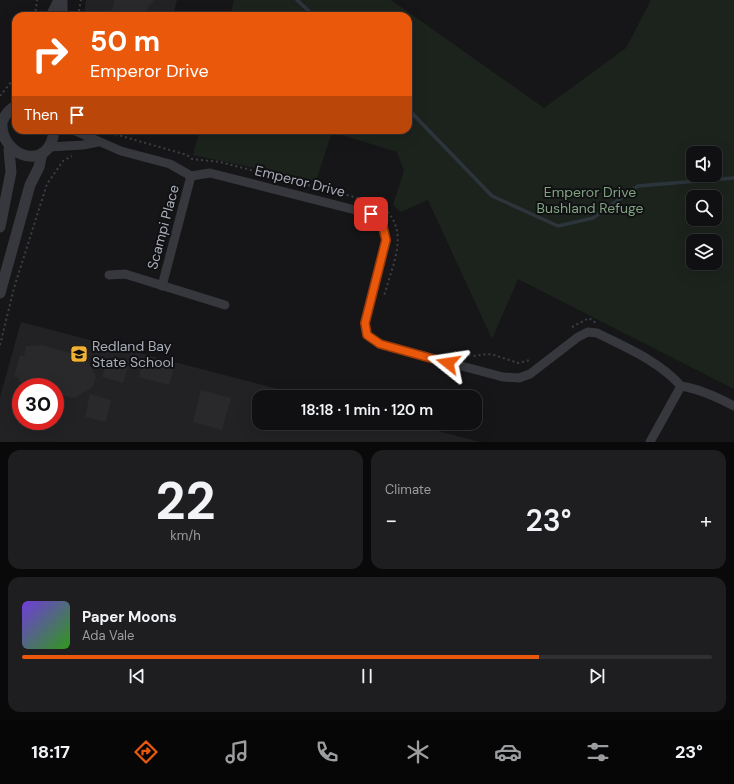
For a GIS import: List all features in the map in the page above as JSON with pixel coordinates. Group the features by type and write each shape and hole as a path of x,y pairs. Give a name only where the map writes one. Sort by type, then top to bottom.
{"street":[{"path":"53,12 59,0"},
{"path":"62,0 62,12"},
{"path":"0,227 11,172 1,132 3,117 12,104"},
{"path":"3,117 12,109"},
{"path":"0,293 30,185 39,168 45,150 53,140 54,134"},
{"path":"81,134 121,151 170,164 191,176"},
{"path":"5,146 17,155 25,157 34,156 45,150 83,146 98,142"},
{"name":"Emperor Drive","path":"191,176 210,173 371,214 383,227 386,240 365,323 367,335 380,344 503,377 519,378 530,374 578,337 588,332 598,332"},
{"name":"Scampi Place","path":"162,286 191,176"},
{"name":"Scampi Place","path":"109,275 125,274 224,305"},
{"path":"598,332 660,366 681,386 708,393 734,406"},
{"path":"650,442 681,386"}],"path":[{"path":"36,12 37,0"},
{"path":"79,12 81,0"},
{"path":"0,96 12,81"},
{"path":"114,134 188,155 192,159 220,162 377,203 387,210 398,230 398,244 382,301"},
{"path":"0,345 14,288 47,184 63,161 74,155"},
{"path":"570,329 589,318 596,321 598,332"},
{"path":"452,352 474,356 494,355 518,363 529,361 535,356"}],"shaded area":[{"path":"86,0 177,0 174,12 84,12"},
{"name":"Redland Bay State School","path":"21,322 282,390 252,390 252,430 435,430 480,442 0,442 0,397"}],"green space":[{"name":"Emperor Drive Bushland Refuge","path":"234,0 391,0 408,12 231,12"},
{"name":"Emperor Drive Bushland Refuge","path":"651,0 734,0 734,389 518,279 492,339 428,200 401,212 393,205 404,171 397,152 338,134 412,134 412,15 544,108 626,48"},
{"name":"Emperor Drive Bushland Refuge","path":"199,134 331,134 316,181 193,155"}],"building":[{"path":"115,0 154,0 152,5 150,4 146,12 110,12 110,10 112,10"},
{"path":"41,345 85,357 96,376 93,387 74,398 64,396 64,378 14,377 20,355 24,356 26,346"},
{"path":"143,360 174,368 169,385 139,377"},
{"path":"107,361 128,367 123,383 102,377"},
{"path":"201,390 231,398 222,430 193,422"},
{"path":"90,394 111,400 106,422 85,417"}],"waterway":[{"path":"297,0 310,12"},
{"path":"412,113 492,196 558,226 593,218 638,186 734,178"}],"place":[{"name":"Redland Bay State School","path":"79,354"}],"route":[{"path":"371,214 383,227 386,240 365,323 367,335 380,344 448,363"}]}
